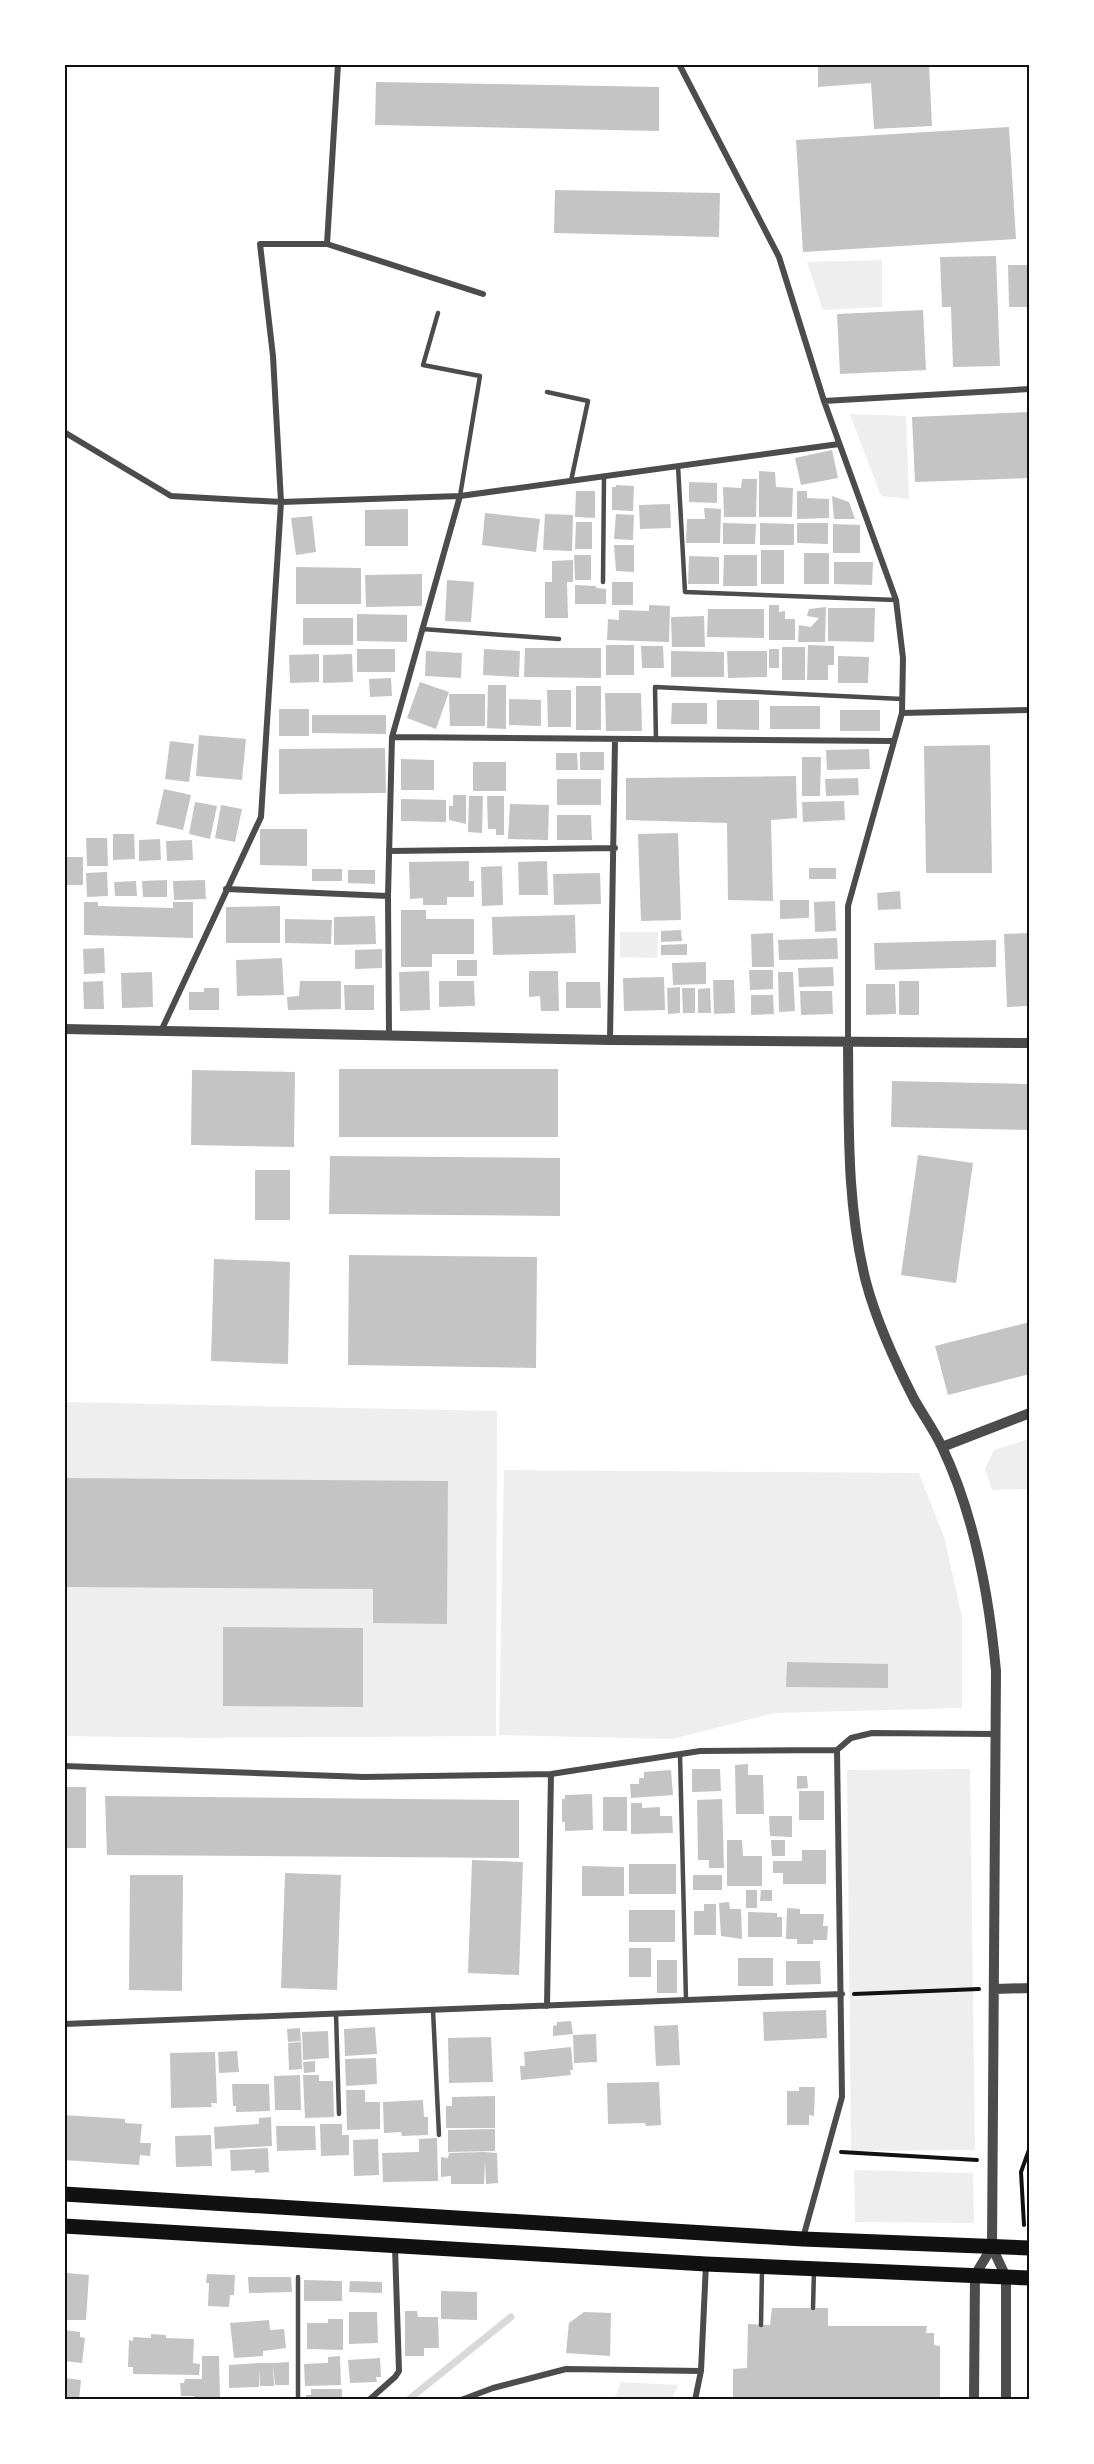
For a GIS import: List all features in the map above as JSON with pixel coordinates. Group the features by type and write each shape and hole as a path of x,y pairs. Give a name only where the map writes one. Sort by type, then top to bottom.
{"main road":[{"path":"64,2194 803,2239 1029,2248"},
{"path":"64,2226 706,2264 1029,2278"}],"street":[{"path":"327,244 338,64"},
{"path":"679,64 779,257 824,401 896,600 903,658 902,712 848,906 850,1174 855,1228 867,1283 886,1342 914,1399 942,1447 979,1559 991,1617 996,1671 992,2247 1006,2277 1006,2400"},
{"path":"162,1029 261,817 281,502 273,356 260,244 327,244 483,294"},
{"path":"824,401 1029,388"},
{"path":"64,432 171,496 281,502 460,496 839,444"},
{"path":"389,1034 388,896 392,737 460,496"},
{"path":"902,712 1029,710"},
{"path":"392,737 656,741 894,741"},
{"path":"610,1040 615,740"},
{"path":"389,851 615,848"},
{"path":"226,889 388,896"},
{"path":"64,1029 162,1029 610,1040 1029,1042"},
{"path":"942,1447 1029,1413"},
{"path":"64,1766 364,1777 551,1774 700,1751 837,1750 851,1738 872,1733 996,1734"},
{"path":"803,2239 842,2097 837,1750"},
{"path":"547,2006 551,1774"},
{"path":"994,1989 1029,1988"},
{"path":"64,2024 842,1994"},
{"path":"369,2400 395,2378 399,2371 395,2246"},
{"path":"974,2400 975,2275 992,2247"},
{"path":"695,2400 701,2371 706,2264"},
{"path":"461,2400 493,2388 566,2369 701,2371"}],"lane":[{"path":"438,313 423,365 480,376 460,496"},
{"path":"547,392 588,401 571,481"},
{"path":"678,466 685,592 896,600"},
{"path":"603,582 604,477"},
{"path":"422,629 559,639"},
{"path":"656,741 655,687 902,699"},
{"path":"680,1754 686,2000"},
{"path":"434,2010 439,2135"},
{"path":"336,2014 339,2114"},
{"path":"761,2325 763,2266"},
{"path":"813,2308 814,2268"},
{"path":"298,2277 298,2400"}],"path":[{"path":"842,1994 994,1989"},
{"path":"1024,2225 1021,2172 1029,2147"},
{"path":"826,2151 993,2161"}],"shaded area":[{"path":"882,260 882,307 823,310 807,262"},
{"path":"850,414 906,416 909,499 881,496"},
{"path":"620,932 658,932 657,958 620,957"},
{"path":"65,1402 497,1411 496,1736 197,1738 65,1736"},
{"path":"1029,1439 1029,1489 992,1490 985,1469 994,1450"},
{"path":"504,1470 919,1473 945,1540 962,1618 962,1708 774,1713 673,1739 499,1735"},
{"path":"970,1769 975,2150 851,2151 847,1770"},
{"path":"854,2170 973,2173 974,2223 855,2222"},
{"path":"621,2382 678,2385 672,2399 614,2399"}],"building":[{"path":"818,64 929,64 932,126 874,129 871,83 818,87"},
{"path":"376,82 659,87 659,131 375,125"},
{"path":"1009,127 1016,239 803,252 796,140"},
{"path":"555,190 720,193 719,237 554,233"},
{"path":"996,256 1000,366 953,367 951,307 942,307 940,257"},
{"path":"1008,265 1030,265 1030,307 1009,307"},
{"path":"923,310 926,370 840,374 837,314"},
{"path":"1030,412 1030,478 915,482 912,417"},
{"path":"832,450 838,478 801,485 795,458"},
{"path":"759,471 775,472 776,487 793,488 792,517 759,517"},
{"path":"742,479 757,479 756,517 724,517 723,487 741,488"},
{"path":"689,482 717,483 717,503 689,502"},
{"path":"616,485 634,486 633,511 612,510 612,487"},
{"path":"576,491 595,491 595,518 575,517"},
{"path":"797,491 807,491 807,498 829,499 829,518 797,519"},
{"path":"832,496 849,502 855,519 834,519"},
{"path":"670,504 671,528 640,529 639,505"},
{"path":"704,508 721,509 720,543 686,543 687,519 705,519"},
{"path":"408,509 408,546 365,546 365,510"},
{"path":"485,513 540,519 536,552 482,545"},
{"path":"545,514 573,515 572,551 543,550"},
{"path":"616,514 634,515 633,540 614,539"},
{"path":"312,516 316,552 296,555 291,518"},
{"path":"576,522 592,522 592,549 575,549"},
{"path":"723,523 756,524 755,544 723,544"},
{"path":"760,523 794,524 794,545 760,545"},
{"path":"797,523 828,523 828,544 797,543"},
{"path":"833,524 860,525 860,553 833,553"},
{"path":"614,545 634,545 634,572 616,571"},
{"path":"761,550 784,550 784,584 761,584"},
{"path":"804,553 829,553 829,584 804,584"},
{"path":"574,555 591,555 591,580 575,580"},
{"path":"724,555 757,555 757,586 723,586"},
{"path":"689,556 719,557 719,584 688,584"},
{"path":"573,560 573,582 567,582 568,618 545,618 545,582 552,582 552,561"},
{"path":"834,562 873,562 872,585 834,584"},
{"path":"296,567 361,568 361,604 296,604"},
{"path":"422,574 422,606 366,607 365,575"},
{"path":"447,580 474,582 471,622 445,621"},
{"path":"612,582 633,582 633,605 612,605"},
{"path":"575,585 606,589 606,604 575,604"},
{"path":"649,605 670,606 669,642 607,640 608,619 619,620 619,610 649,611"},
{"path":"769,605 779,605 779,612 785,611 785,619 795,619 795,640 769,640"},
{"path":"826,607 825,642 798,642 799,625 811,627 819,618 807,616 809,609"},
{"path":"828,608 875,608 874,642 828,641"},
{"path":"708,609 764,609 764,638 707,637"},
{"path":"357,614 407,615 407,642 357,641"},
{"path":"704,616 705,647 672,647 671,617"},
{"path":"303,618 353,618 353,645 303,645"},
{"path":"606,645 634,645 634,675 606,675"},
{"path":"808,645 834,646 834,665 828,665 828,680 807,680"},
{"path":"641,646 663,646 664,668 642,668"},
{"path":"782,647 805,647 805,680 782,680"},
{"path":"525,648 601,648 601,678 524,677"},
{"path":"357,649 395,649 395,672 357,672"},
{"path":"484,649 520,651 519,677 483,675"},
{"path":"769,649 779,649 779,668 769,668"},
{"path":"426,651 462,653 461,678 425,676"},
{"path":"671,651 724,652 724,677 671,677"},
{"path":"727,651 767,651 767,677 728,678"},
{"path":"319,654 319,682 290,683 289,655"},
{"path":"352,654 353,682 323,683 323,655"},
{"path":"838,656 869,657 868,683 838,683"},
{"path":"391,678 392,696 370,697 369,679"},
{"path":"420,682 449,692 436,729 407,718"},
{"path":"488,685 506,685 506,729 487,728"},
{"path":"576,686 601,686 601,730 576,730"},
{"path":"547,690 571,690 571,727 548,727"},
{"path":"605,693 641,693 642,731 606,731"},
{"path":"449,694 485,694 485,726 450,726"},
{"path":"509,699 541,700 541,726 509,725"},
{"path":"717,700 759,700 759,730 717,729"},
{"path":"672,703 707,703 707,724 671,724"},
{"path":"770,706 820,706 820,729 770,729"},
{"path":"279,709 309,709 309,736 279,736"},
{"path":"840,710 880,710 880,731 840,731"},
{"path":"312,715 386,715 386,734 312,733"},
{"path":"199,735 246,739 242,780 196,776"},
{"path":"170,741 194,744 189,782 165,779"},
{"path":"990,745 992,873 926,873 924,746"},
{"path":"385,748 386,793 279,794 279,749"},
{"path":"869,749 870,769 827,770 826,750"},
{"path":"580,752 604,752 604,770 580,770"},
{"path":"556,753 577,753 578,770 556,770"},
{"path":"802,757 821,757 820,796 802,796"},
{"path":"401,759 434,760 434,790 401,790"},
{"path":"473,762 506,762 506,791 473,791"},
{"path":"796,776 797,818 771,820 773,901 728,900 727,823 626,820 626,778"},
{"path":"858,778 859,795 826,796 825,779"},
{"path":"557,779 601,779 601,805 557,805"},
{"path":"164,789 191,795 183,830 156,824"},
{"path":"453,795 466,795 466,824 449,820 449,806 453,806"},
{"path":"469,796 483,796 482,833 468,832"},
{"path":"487,796 504,796 504,835 496,835 496,829 488,829"},
{"path":"401,799 446,800 446,822 401,821"},
{"path":"844,801 845,820 803,822 802,802"},
{"path":"195,802 217,806 210,839 189,834"},
{"path":"510,804 549,805 548,840 508,839"},
{"path":"221,805 242,809 235,842 215,838"},
{"path":"557,815 591,815 592,840 557,840"},
{"path":"260,829 307,829 307,866 260,865"},
{"path":"678,833 681,920 641,921 638,834"},
{"path":"113,834 134,834 135,859 113,860"},
{"path":"86,838 107,838 108,866 87,866"},
{"path":"160,839 161,860 139,861 139,840"},
{"path":"192,840 193,860 167,861 166,841"},
{"path":"64,857 83,857 83,885 64,885"},
{"path":"469,861 469,881 474,881 474,897 447,897 447,905 423,905 423,898 410,899 409,862"},
{"path":"547,861 548,895 519,895 518,862"},
{"path":"502,866 503,905 482,906 481,867"},
{"path":"809,868 836,868 836,879 809,879"},
{"path":"312,869 342,869 342,881 312,881"},
{"path":"348,870 375,870 375,884 348,883"},
{"path":"107,872 108,896 87,897 86,873"},
{"path":"600,873 601,904 554,905 553,874"},
{"path":"167,880 167,897 143,897 142,881"},
{"path":"205,880 206,899 174,900 173,881"},
{"path":"136,881 137,896 115,896 114,882"},
{"path":"900,891 901,909 878,910 877,893"},
{"path":"780,900 809,900 809,918 780,919"},
{"path":"835,901 836,931 815,932 814,902"},
{"path":"84,902 98,902 98,906 173,908 173,902 193,902 193,938 84,935"},
{"path":"280,906 280,943 226,943 226,907"},
{"path":"401,910 426,910 426,919 474,919 474,954 432,954 432,967 401,967"},
{"path":"575,915 576,953 493,955 492,917"},
{"path":"375,916 376,944 334,945 334,917"},
{"path":"285,919 332,920 331,944 285,943"},
{"path":"681,930 682,941 661,942 661,931"},
{"path":"773,933 774,967 752,967 751,934"},
{"path":"1030,933 1030,1006 1007,1007 1004,934"},
{"path":"837,938 838,959 779,960 778,940"},
{"path":"996,940 996,967 875,970 874,943"},
{"path":"687,944 687,955 661,955 661,945"},
{"path":"104,948 105,973 84,974 83,949"},
{"path":"382,949 382,968 355,969 355,950"},
{"path":"282,958 284,995 237,996 236,960"},
{"path":"457,960 477,960 477,976 457,976"},
{"path":"706,962 706,984 673,985 672,963"},
{"path":"833,967 834,986 799,987 798,968"},
{"path":"749,970 773,970 773,989 750,990"},
{"path":"429,971 430,1010 400,1011 399,972"},
{"path":"529,971 558,971 559,1011 541,1011 540,996 529,997"},
{"path":"152,972 153,1007 122,1008 121,973"},
{"path":"778,972 793,972 795,1011 779,1012"},
{"path":"664,977 665,1010 624,1011 623,978"},
{"path":"713,980 734,980 735,1013 714,1014"},
{"path":"103,981 104,1009 84,1009 83,982"},
{"path":"300,981 341,981 341,1009 288,1010 287,997 299,996"},
{"path":"439,981 474,981 475,1006 439,1007"},
{"path":"899,981 919,981 919,1015 899,1015"},
{"path":"566,982 600,982 601,1008 566,1008"},
{"path":"866,984 895,984 896,1014 866,1015"},
{"path":"344,985 374,985 374,1010 345,1010"},
{"path":"680,987 680,1013 668,1014 667,988"},
{"path":"204,988 219,988 219,1010 189,1010 189,992 204,992"},
{"path":"682,988 695,988 695,1013 683,1013"},
{"path":"710,988 711,1013 698,1013 698,989"},
{"path":"800,991 832,991 833,1014 801,1015"},
{"path":"751,995 773,995 774,1014 751,1015"},
{"path":"339,1069 558,1069 558,1137 339,1137"},
{"path":"192,1070 295,1072 294,1147 191,1145"},
{"path":"892,1081 1030,1084 1030,1130 891,1127"},
{"path":"918,1155 973,1163 956,1283 901,1275"},
{"path":"330,1156 560,1158 560,1216 329,1214"},
{"path":"255,1170 290,1170 290,1220 255,1220"},
{"path":"349,1255 537,1257 536,1368 348,1365"},
{"path":"214,1259 290,1262 288,1364 211,1361"},
{"path":"1030,1322 1030,1374 948,1395 935,1346"},
{"path":"64,1478 448,1481 447,1624 373,1623 373,1589 64,1587"},
{"path":"223,1627 363,1628 363,1707 223,1706"},
{"path":"787,1662 888,1664 888,1688 786,1687"},
{"path":"748,1764 748,1775 763,1775 764,1814 736,1814 735,1765"},
{"path":"692,1769 720,1769 721,1791 692,1792"},
{"path":"671,1770 673,1795 631,1798 630,1784 639,1784 639,1778 644,1778 644,1772"},
{"path":"797,1776 807,1776 808,1788 797,1789"},
{"path":"64,1787 86,1787 86,1848 64,1848"},
{"path":"799,1791 824,1791 824,1820 799,1820"},
{"path":"592,1794 593,1830 565,1831 565,1822 562,1822 562,1799 565,1799 565,1795"},
{"path":"105,1796 519,1800 519,1858 107,1855"},
{"path":"603,1797 627,1797 627,1831 603,1831"},
{"path":"722,1799 724,1868 709,1868 709,1860 698,1860 697,1800"},
{"path":"631,1803 642,1803 642,1808 660,1807 660,1816 672,1816 673,1833 631,1834"},
{"path":"769,1816 792,1816 792,1837 770,1836"},
{"path":"727,1840 742,1840 743,1856 762,1856 762,1886 727,1886"},
{"path":"771,1840 785,1840 785,1856 772,1856"},
{"path":"802,1850 826,1850 826,1884 783,1884 783,1873 773,1873 773,1861 802,1861"},
{"path":"472,1860 523,1862 519,1975 468,1973"},
{"path":"629,1864 676,1864 676,1894 629,1894"},
{"path":"582,1866 624,1867 624,1896 582,1896"},
{"path":"285,1873 341,1875 337,1990 281,1988"},
{"path":"130,1875 183,1875 182,1991 129,1990"},
{"path":"693,1875 722,1875 722,1890 693,1890"},
{"path":"746,1890 757,1890 757,1908 746,1908"},
{"path":"761,1890 772,1890 772,1901 760,1901"},
{"path":"729,1902 730,1909 741,1909 742,1939 721,1936 719,1903"},
{"path":"704,1904 716,1904 716,1935 694,1935 694,1911 704,1911"},
{"path":"787,1908 800,1909 800,1914 824,1914 823,1926 828,1926 827,1940 813,1940 813,1944 797,1944 797,1939 786,1939"},
{"path":"629,1910 675,1910 675,1942 629,1942"},
{"path":"748,1912 777,1913 777,1917 782,1917 782,1937 748,1937"},
{"path":"629,1948 651,1948 651,1977 629,1977"},
{"path":"738,1958 773,1958 773,1986 738,1986"},
{"path":"657,1960 677,1960 677,1993 657,1993"},
{"path":"786,1961 820,1961 821,1984 786,1985"},
{"path":"826,2010 827,2038 764,2041 763,2012"},
{"path":"571,2021 573,2034 553,2036 553,2026 557,2025 557,2022"},
{"path":"678,2025 680,2065 656,2066 654,2026"},
{"path":"375,2027 377,2054 345,2056 344,2029"},
{"path":"300,2028 301,2041 288,2042 287,2029"},
{"path":"328,2031 329,2058 303,2060 302,2032"},
{"path":"596,2034 597,2062 574,2063 573,2035"},
{"path":"491,2037 493,2082 449,2083 448,2038"},
{"path":"301,2042 302,2069 289,2070 288,2043"},
{"path":"571,2047 573,2070 570,2070 571,2075 521,2080 520,2066 525,2066 524,2052"},
{"path":"237,2051 239,2072 219,2073 218,2052"},
{"path":"215,2052 217,2103 211,2103 212,2107 171,2108 170,2053"},
{"path":"376,2058 377,2084 346,2086 345,2059"},
{"path":"315,2061 315,2072 304,2073 303,2062"},
{"path":"300,2075 301,2110 275,2110 274,2076"},
{"path":"303,2075 319,2075 319,2081 333,2081 334,2117 305,2118"},
{"path":"659,2082 661,2125 608,2124 607,2083"},
{"path":"232,2084 269,2084 270,2111 236,2112 236,2106 233,2106"},
{"path":"799,2087 815,2087 814,2116 809,2115 809,2125 787,2125 787,2091 799,2091"},
{"path":"346,2090 365,2090 365,2102 380,2102 380,2129 347,2130"},
{"path":"495,2096 495,2128 446,2128 446,2106 452,2106 452,2097"},
{"path":"423,2100 424,2117 428,2117 428,2135 402,2136 401,2132 384,2133 383,2102"},
{"path":"64,2115 125,2119 125,2123 142,2124 140,2143 151,2143 150,2156 140,2155 139,2165 64,2160"},
{"path":"271,2117 272,2146 215,2149 214,2127 259,2124 259,2118"},
{"path":"320,2124 342,2124 342,2135 349,2135 349,2155 321,2156"},
{"path":"276,2126 315,2126 316,2150 277,2151"},
{"path":"495,2129 495,2151 448,2152 448,2130"},
{"path":"211,2135 212,2166 176,2167 175,2136"},
{"path":"437,2138 438,2181 383,2182 382,2153 419,2152 419,2139"},
{"path":"378,2139 379,2175 354,2176 353,2140"},
{"path":"268,2148 269,2172 231,2171 230,2150"},
{"path":"449,2153 497,2153 498,2183 486,2184 485,2160 484,2184 451,2184 451,2176 441,2177 441,2157 448,2158"},
{"path":"67,2273 89,2275 86,2320 64,2320"},
{"path":"207,2274 235,2275 234,2295 230,2295 229,2307 208,2306"},
{"path":"248,2277 291,2277 292,2292 249,2293"},
{"path":"304,2280 342,2281 342,2301 304,2301"},
{"path":"350,2281 382,2282 382,2293 349,2292"},
{"path":"441,2291 477,2292 477,2320 441,2319"},
{"path":"772,2308 828,2308 828,2326 927,2326 926,2333 934,2333 934,2345 940,2346 940,2400 733,2400 733,2369 747,2368 748,2324 770,2325"},
{"path":"405,2311 417,2311 418,2317 438,2317 439,2348 424,2348 424,2356 405,2356"},
{"path":"349,2312 377,2312 378,2343 349,2344"},
{"path":"584,2312 611,2313 610,2356 566,2353 569,2323"},
{"path":"328,2319 343,2319 343,2350 307,2349 307,2323 328,2323"},
{"path":"269,2320 270,2330 284,2329 286,2348 263,2351 263,2356 234,2358 230,2323"},
{"path":"64,2330 80,2332 80,2337 85,2338 82,2363 64,2361"},
{"path":"151,2334 166,2335 166,2338 194,2339 193,2363 200,2364 199,2375 133,2374 133,2367 128,2367 129,2340 133,2341 133,2337 151,2338"},
{"path":"202,2356 219,2356 220,2398 194,2400 194,2396 181,2396 180,2383 184,2383 185,2379 202,2379"},
{"path":"340,2356 341,2385 305,2386 304,2364 328,2363 328,2357"},
{"path":"380,2358 381,2377 376,2377 377,2382 350,2383 348,2360"},
{"path":"289,2362 289,2385 275,2385 273,2363"},
{"path":"273,2363 274,2386 260,2386 259,2370 259,2387 229,2388 229,2365"},
{"path":"64,2378 81,2380 79,2400 64,2400"},
{"path":"311,2389 342,2389 342,2400 306,2400 306,2395 311,2395"}],"waterway":[{"path":"408,2400 511,2317"}]}
